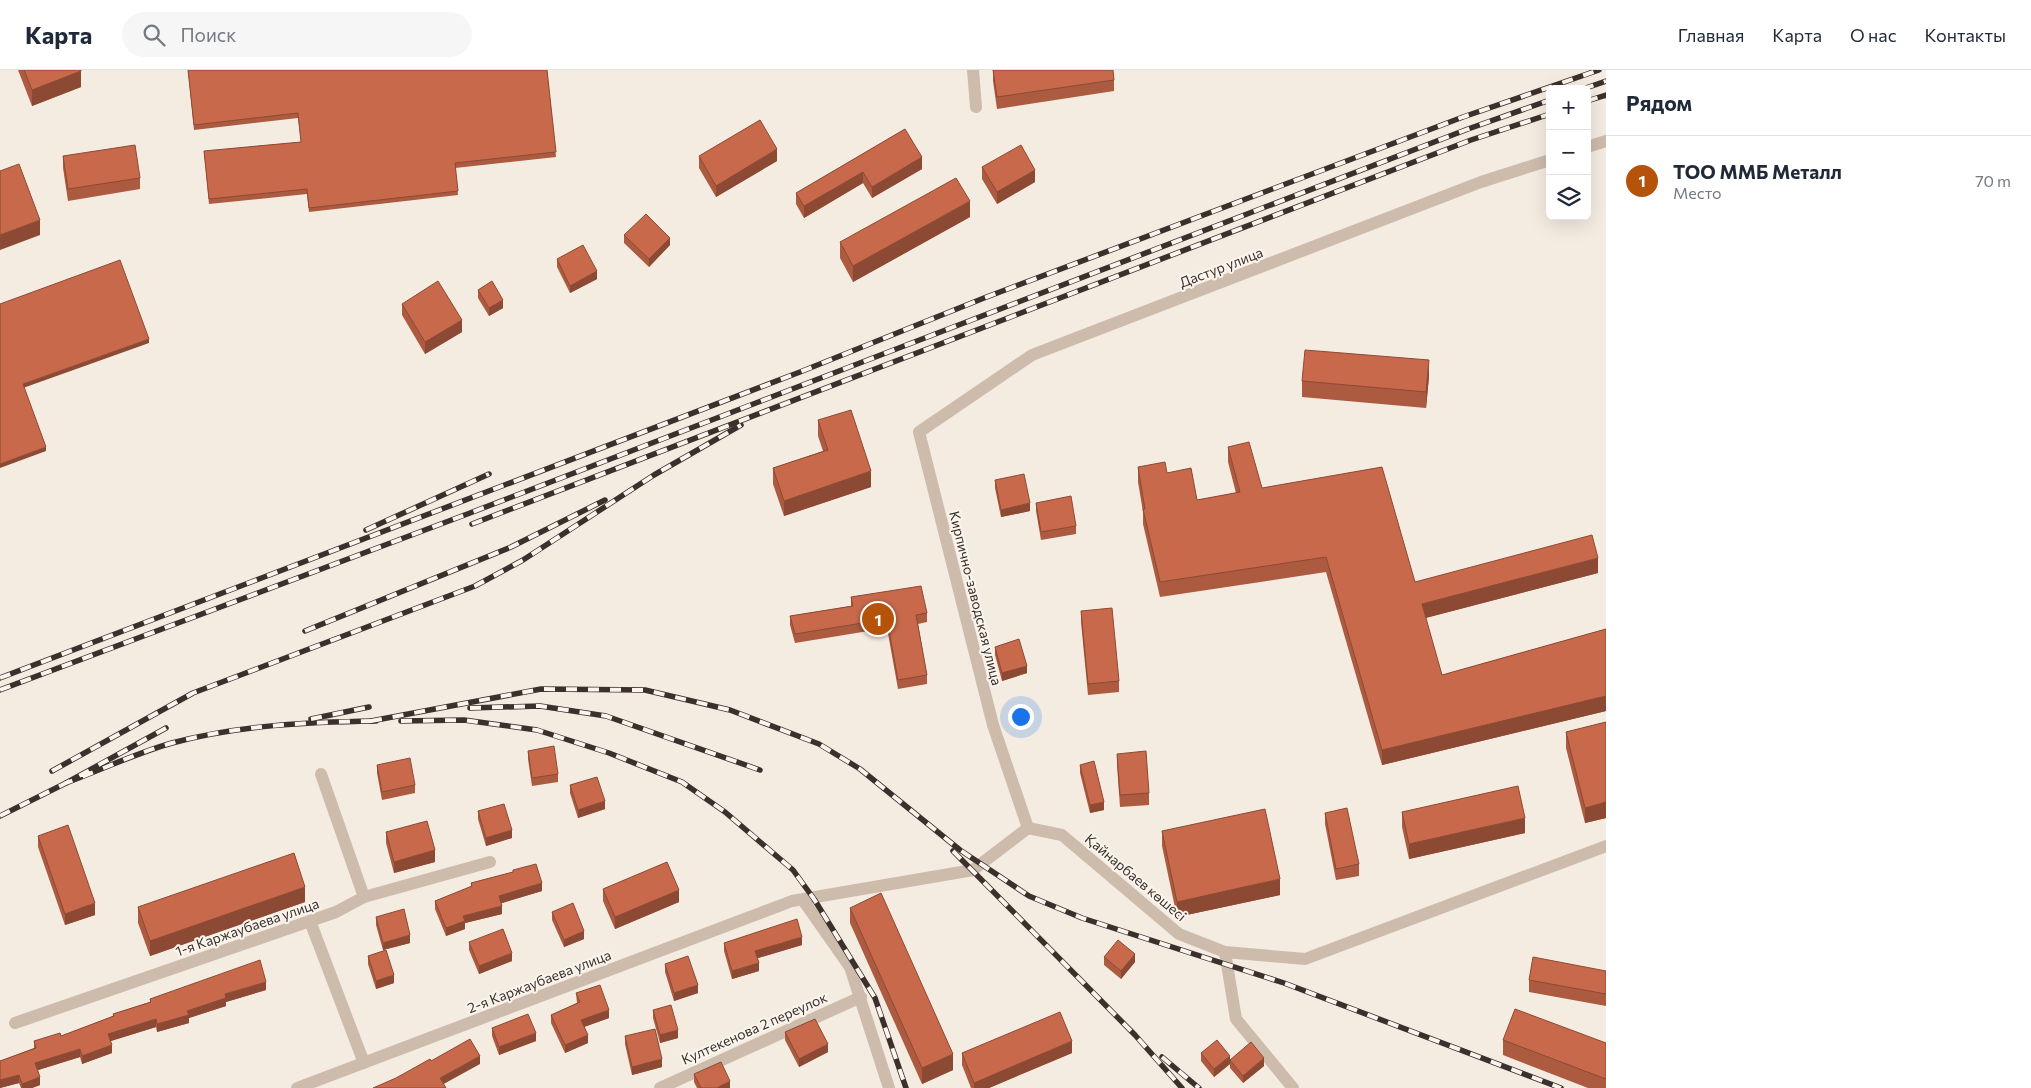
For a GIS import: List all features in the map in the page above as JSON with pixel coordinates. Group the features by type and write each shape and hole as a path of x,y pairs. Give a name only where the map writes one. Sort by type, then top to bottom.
{"street":[{"path":"973,70 976,107"},
{"path":"1591,147 1606,141"},
{"name":"Дастур улица","path":"918,432 1032,355 1482,182 1546,161"},
{"name":"Кирпично-заводская улица","path":"918,432 993,725 1028,828"},
{"path":"321,774 364,897"},
{"path":"798,901 973,870 1028,828"},
{"name":"Қайнарбаев көшесі","path":"1028,828 1062,835 1179,934 1225,952 1305,958 1606,846"},
{"name":"1-я Каржаубаева улица","path":"15,1023 336,912 364,897 490,862"},
{"path":"798,901 817,918 850,967 889,1088"},
{"name":"2-я Каржаубаева улица","path":"297,1088 798,901"},
{"path":"310,921 364,1063"},
{"path":"1225,952 1236,1019 1294,1088"},
{"name":"Култекенова 2 переулок","path":"660,1088 861,997"}],"building":[{"path":"24,70 81,70 81,71 32,90"},
{"path":"188,70 547,70 556,152 455,163 458,191 309,208 307,189 209,199 204,151 301,142 298,113 194,125"},
{"path":"993,70 1113,70 1114,80 997,97"},
{"path":"760,120 777,149 716,186 699,156"},
{"path":"905,129 922,157 872,187 863,172 804,206 796,193"},
{"path":"135,145 140,178 68,189 63,156"},
{"path":"1021,145 1035,170 997,192 982,167"},
{"path":"19,164 40,220 0,235 0,171"},
{"path":"956,178 970,201 853,266 840,242"},
{"path":"646,214 670,238 649,259 624,235"},
{"path":"583,245 597,271 570,286 557,259"},
{"path":"120,260 149,339 23,384 46,447 0,464 0,304"},
{"path":"438,281 462,320 425,342 402,304"},
{"path":"492,281 503,300 489,308 478,290"},
{"path":"1305,350 1429,360 1426,392 1302,381"},
{"path":"851,410 871,471 784,501 773,468 828,450 818,420"},
{"path":"1249,442 1262,488 1382,467 1415,582 1592,535 1598,558 1422,604 1442,675 1606,629 1606,696 1382,750 1326,557 1160,582 1143,509 1145,509 1138,467 1165,462 1167,473 1191,468 1197,500 1240,492 1228,447"},
{"path":"1024,474 1030,503 1001,510 995,480"},
{"path":"1071,496 1076,526 1041,532 1036,503"},
{"path":"921,586 927,613 916,615 927,675 898,680 887,619 795,634 790,616 853,606 851,597"},
{"path":"1112,608 1119,681 1088,684 1081,611"},
{"path":"1019,639 1027,666 1002,673 995,647"},
{"path":"1606,722 1606,802 1585,808 1566,732"},
{"path":"554,746 558,774 532,778 528,751"},
{"path":"1146,751 1149,793 1120,795 1117,754"},
{"path":"410,758 415,785 382,792 377,765"},
{"path":"1094,761 1104,802 1090,805 1080,765"},
{"path":"597,777 605,801 578,810 570,785"},
{"path":"1518,786 1525,818 1409,844 1402,812"},
{"path":"504,804 512,830 486,838 478,811"},
{"path":"1347,808 1359,864 1336,869 1325,813"},
{"path":"1265,809 1280,879 1177,902 1162,831"},
{"path":"427,821 435,850 394,862 386,832"},
{"path":"68,825 95,903 65,914 38,836"},
{"path":"294,853 305,887 150,941 138,907"},
{"path":"667,862 679,890 615,917 603,889"},
{"path":"536,864 542,883 499,896 502,906 463,916 465,921 446,928 435,901 472,886 471,883"},
{"path":"881,893 953,1054 922,1068 850,908"},
{"path":"573,903 584,931 564,940 552,912"},
{"path":"404,909 410,935 383,943 376,917"},
{"path":"797,919 802,937 755,951 759,963 732,971 724,943"},
{"path":"503,929 512,953 479,966 469,942"},
{"path":"1118,940 1135,954 1121,971 1104,957"},
{"path":"386,950 394,975 376,981 368,956"},
{"path":"688,956 698,985 674,993 665,964"},
{"path":"1533,957 1606,971 1606,994 1529,980"},
{"path":"260,960 266,982 225,994 226,998 187,1011 189,1015 157,1024 156,1019 108,1034 112,1045 82,1056 80,1049 35,1063 40,1077 22,1084 19,1075 0,1080 0,1061 36,1048 34,1041 60,1033 61,1036 114,1016 113,1014 151,1002 150,999"},
{"path":"600,985 609,1010 581,1020 588,1035 565,1045 551,1015 580,1002 576,993"},
{"path":"671,1005 678,1030 660,1035 653,1010"},
{"path":"1515,1009 1606,1043 1606,1079 1503,1040"},
{"path":"1060,1012 1072,1041 974,1083 962,1053"},
{"path":"528,1014 536,1033 499,1047 492,1028"},
{"path":"815,1019 828,1044 799,1059 785,1032"},
{"path":"655,1029 662,1059 632,1067 625,1036"},
{"path":"470,1039 480,1056 440,1078 446,1088 373,1088 396,1078 430,1059 431,1061"},
{"path":"1217,1040 1230,1056 1214,1069 1201,1053"},
{"path":"1251,1042 1264,1058 1243,1076 1230,1060"},
{"path":"721,1062 730,1081 717,1088 701,1088 694,1074"}],"railway":[{"path":"0,678 800,372 984,298 1463,117 1599,70"},
{"path":"1591,86 1606,81"},
{"path":"1591,100 1606,95"},
{"path":"0,690 470,513 1468,129 1546,101"},
{"path":"472,524 1471,140 1546,115"},
{"path":"52,771 193,693 475,586 523,560 654,475 741,425"},
{"path":"366,530 489,474"},
{"path":"305,631 511,547 605,500"},
{"path":"371,721 541,689 645,690 730,710 819,744 860,769 960,850 1029,896 1082,918 1284,983 1561,1088"},
{"path":"470,708 540,706 606,716 760,770"},
{"path":"311,719 369,707"},
{"path":"401,721 464,720 537,730 609,753 682,782 725,812 793,870 814,899 875,998 906,1088"},
{"path":"166,728 66,783 145,752 197,737 248,728 325,722 376,721"},
{"path":"0,816 66,783"},
{"path":"953,851 1135,1035 1182,1088"},
{"path":"1162,1057 1199,1088"}],"place":[{"name":"ТОО ММБ Металл","path":"878,619"}]}
